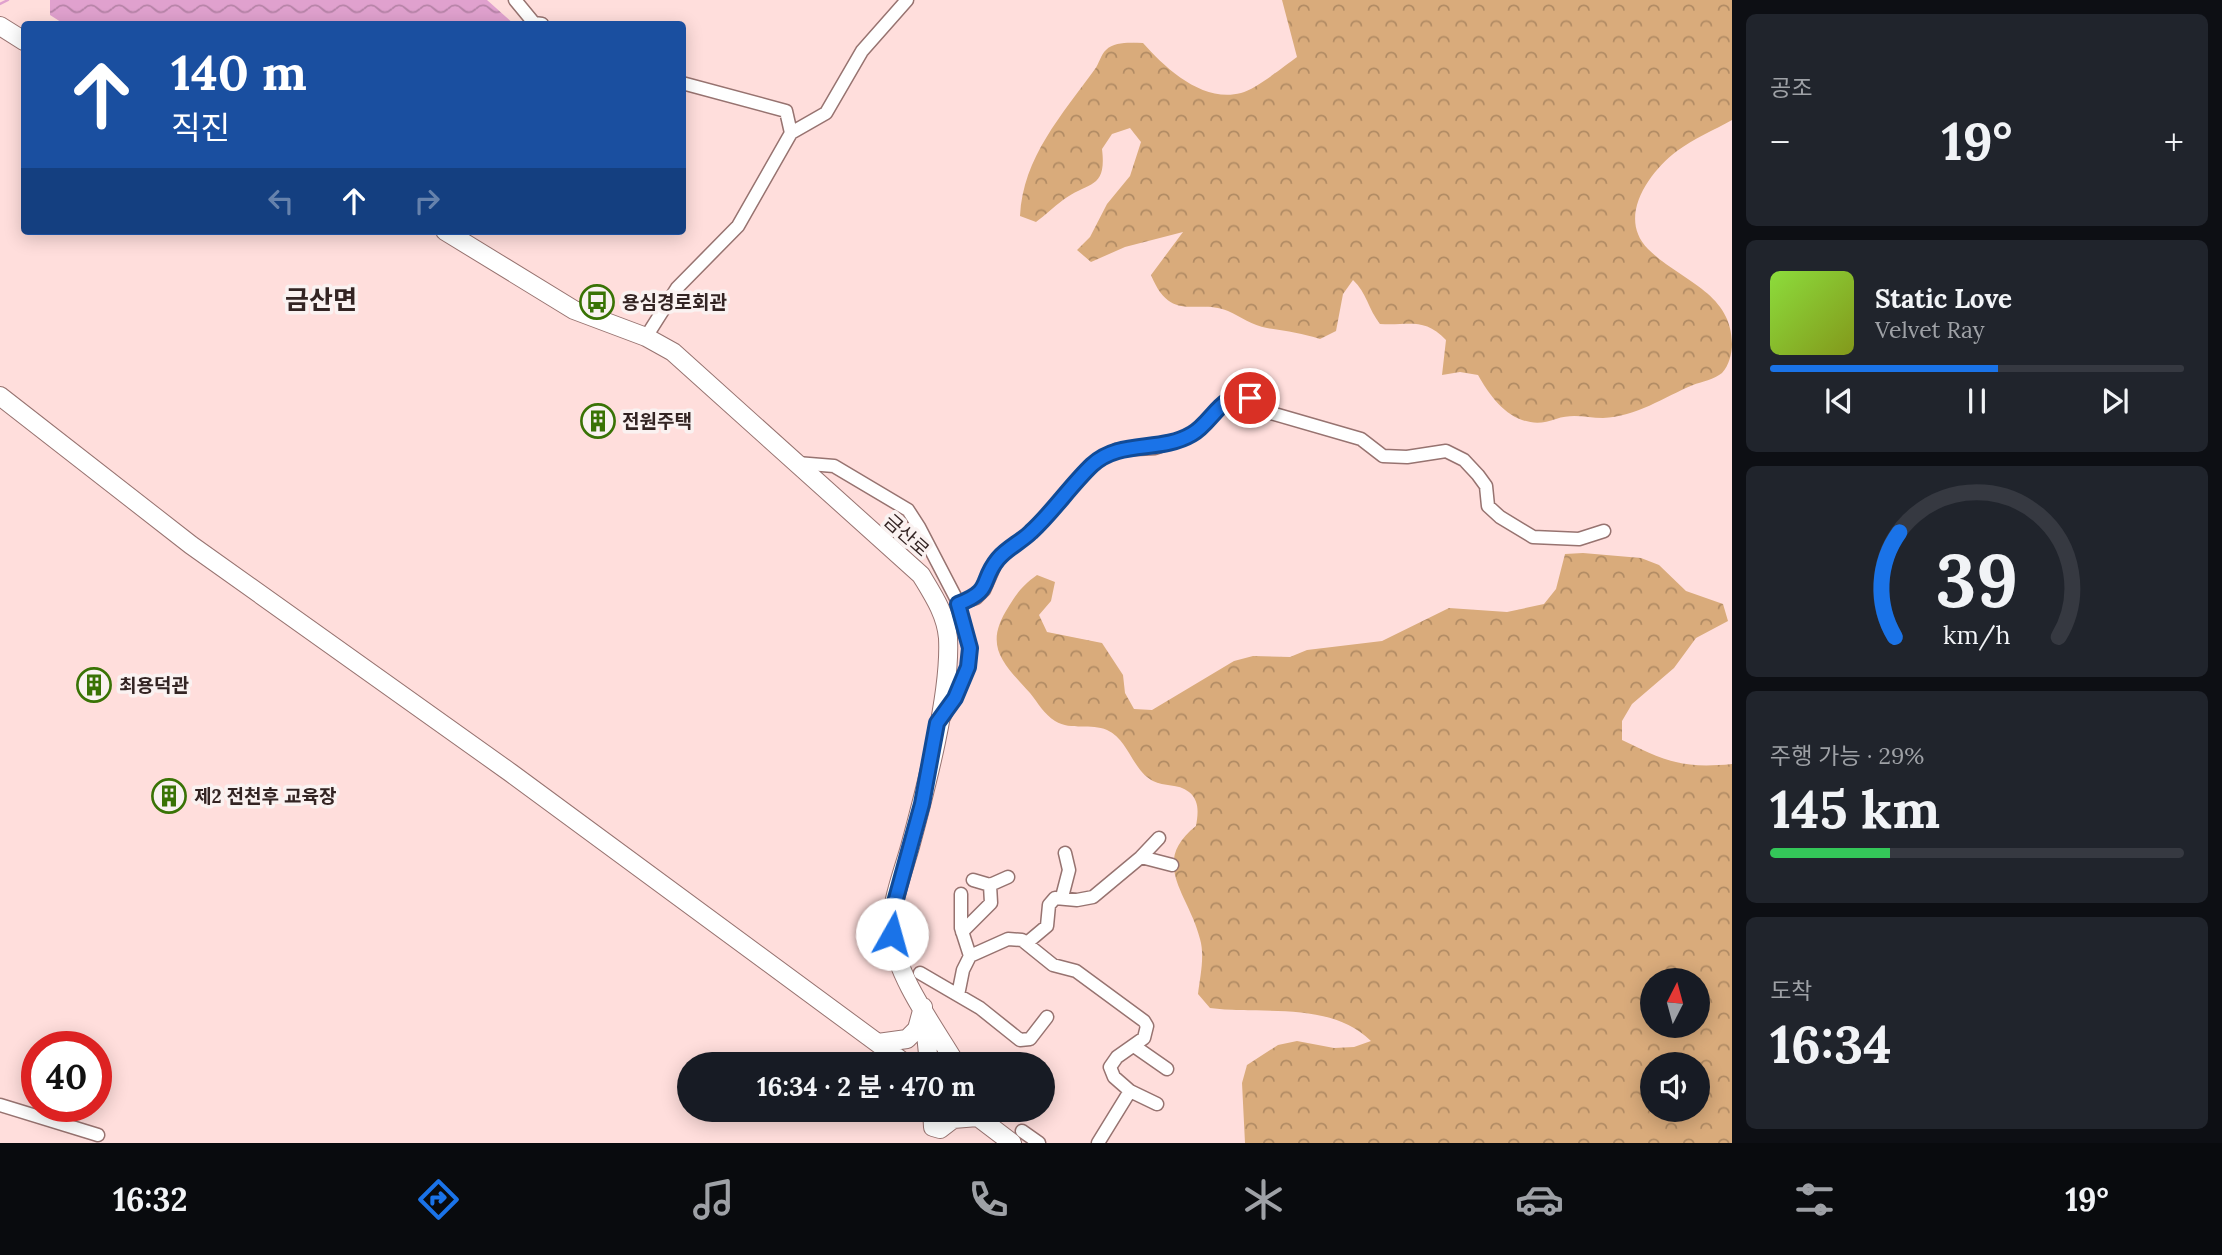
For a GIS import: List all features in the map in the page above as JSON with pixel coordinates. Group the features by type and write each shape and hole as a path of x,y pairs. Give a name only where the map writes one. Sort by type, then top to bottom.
{"street":[{"path":"514,0 532,21"},
{"path":"646,337 677,288 738,226 791,133 826,113 863,51 907,0"},
{"path":"0,26 21,39"},
{"path":"686,84 786,111 791,133"},
{"name":"금산로","path":"452,235 574,310 646,337 692,367 920,575 940,605 948,637 937,723 922,804 892,917 892,934 899,964 949,1052"},
{"path":"958,604 976,597 984,590 998,558 1030,533 1092,465 1116,450 1155,448 1193,434 1231,397 1240,395 1250,398 1271,414 1361,439 1384,456 1407,457 1446,452 1464,460 1486,486 1488,506 1500,517 1533,537 1578,539 1604,531"},
{"path":"0,396 191,545 511,773 890,1052"},
{"path":"797,463 834,466 908,510 958,604 970,648 968,667 955,698 937,723"},
{"path":"1028,942 1047,926 1051,901 1062,897 1077,900 1093,897 1141,857 1159,838"},
{"path":"1062,897 1069,870 1065,853"},
{"path":"1141,857 1172,865"},
{"path":"973,880 990,885 1008,877"},
{"path":"962,932 991,903 990,885"},
{"path":"961,894 962,932 970,956"},
{"path":"958,995 963,970 970,956 1009,939 1028,942 1048,962 1076,971 1144,1021 1147,1032 1134,1046 1117,1057 1111,1067 1114,1077 1130,1091 1157,1104"},
{"path":"920,973 958,995 1020,1040 1030,1039 1047,1017"},
{"path":"878,1043 907,1039 916,1029 923,1007"},
{"path":"923,1007 928,1052"},
{"path":"1134,1046 1167,1069"},
{"path":"1098,1143 1130,1091"},
{"path":"0,1105 98,1135"},
{"path":"933,1122 933,1127 940,1129 949,1122"},
{"path":"992,1122 1012,1136 1039,1143"}],"green space":[{"path":"1282,0 1732,0 1732,120 1683,147 1666,160 1640,197 1635,224 1639,237 1648,249 1702,289 1723,312 1730,326 1732,344 1730,359 1722,373 1627,414 1603,418 1568,416 1530,422 1519,419 1500,405 1478,375 1460,372 1442,375 1446,340 1423,325 1380,324 1353,280 1343,294 1336,331 1320,339 1262,327 1216,308 1176,304 1159,290 1151,275 1183,232 1125,247 1091,262 1077,250 1090,237 1107,204 1130,176 1141,142 1130,128 1112,134 1102,149 1102,172 1094,183 1063,200 1036,222 1020,216 1028,175 1036,156 1106,50 1118,44 1143,43 1186,82 1213,93 1241,93 1262,82 1297,57"},
{"path":"1565,554 1641,558 1659,565 1686,591 1723,604 1728,621 1696,638 1674,668 1632,704 1622,721 1622,740 1674,762 1700,765 1732,764 1732,1143 1245,1143 1242,1083 1247,1065 1278,1045 1297,1041 1334,1048 1354,1047 1371,1041 1354,1028 1315,1014 1210,1008 1198,994 1202,967 1201,946 1195,923 1176,880 1174,866 1175,853 1182,840 1196,826 1198,812 1195,799 1185,789 1157,783 1146,776 1121,741 1107,730 1068,726 1048,715 1011,672 999,653 997,632 1001,620 1018,593 1037,575 1055,582 1051,601 1039,615 1047,632 1102,643 1123,675 1125,693 1134,709 1152,710 1234,661 1253,656 1290,657 1307,650 1382,641 1449,608 1507,612 1544,604 1556,589"}],"water":[{"path":"50,0 487,0 511,21 59,21 50,15"}],"waterway":[{"path":"0,4 8,0"}],"place":[{"name":"용심경로회관","path":"597,302"},
{"name":"전원주택","path":"598,421"},
{"name":"최용덕관","path":"94,685"},
{"name":"제2 전천후 교육장","path":"169,796"}],"district":[{"name":"금산면","path":"321,299"}],"route":[{"path":"892,934 894,906 922,804 937,723 944,717 955,698 968,667 970,648 958,604 976,597 984,590 998,558 1030,533 1069,494 1092,465 1106,455 1116,450 1155,448 1173,442 1193,434 1231,397 1240,395 1250,398"}]}
